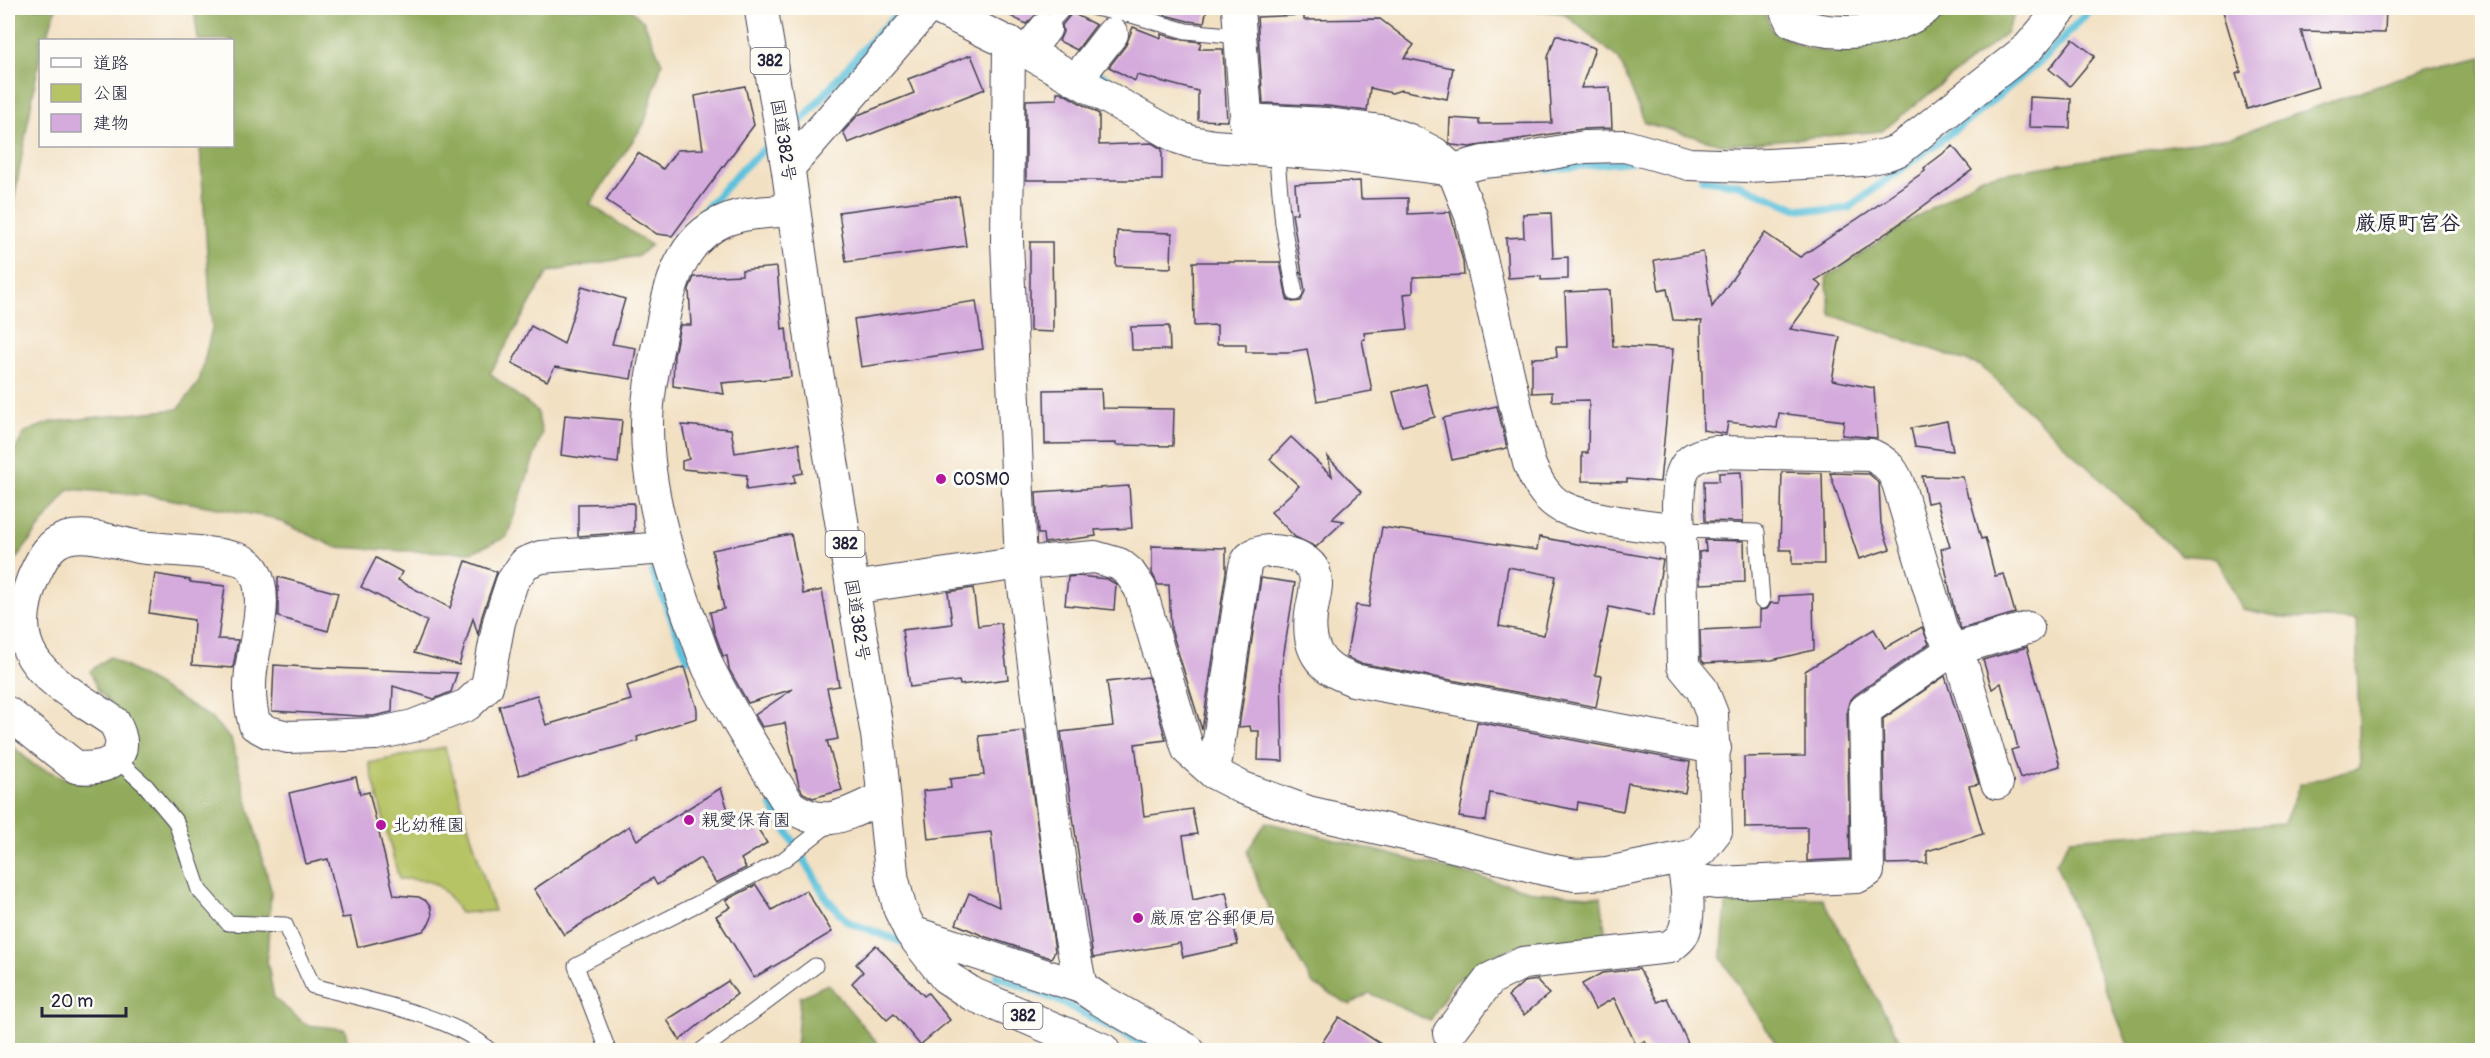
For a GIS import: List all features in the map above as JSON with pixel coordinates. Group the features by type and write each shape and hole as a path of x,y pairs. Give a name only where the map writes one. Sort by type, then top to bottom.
{"highway":[{"name":"国道382号","path":"761,8 787,161 814,357 878,738 892,878 900,909 911,932 946,977 972,994 1094,1046"}],"street":[{"path":"787,161 927,8"},
{"path":"937,8 1035,35 1184,140 1202,144 1273,137 1388,161 1453,170 1483,162 1525,158 1585,147 1615,146 1641,149 1689,164 1747,166 1862,160 1885,155 1899,150 2028,48 2062,8"},
{"path":"1785,8 1791,21 1805,27 1847,32 1877,29 1903,20 1926,8"},
{"path":"2028,48 2037,8"},
{"path":"1239,22 1273,137"},
{"path":"1083,71 1112,34"},
{"path":"1035,35 1007,241 1021,563 1071,934 1090,993 1094,1046"},
{"path":"1453,170 1471,216 1528,463 1537,482 1546,495 1562,507 1602,519 1678,530"},
{"path":"793,210 728,219 710,228 690,244 679,265 664,311 652,376 647,424 650,474 666,548 708,668 739,725 790,806 800,813 820,820 838,817 884,798"},
{"path":"1449,1033 1490,979 1507,969 1523,963 1670,946 1681,938 1686,922 1684,868 1691,856 1701,850 1716,831 1715,748 1712,714 1702,689 1683,666 1681,548 1678,530 1679,478 1686,465 1704,453 1871,455 1884,461 1892,470 1942,631 1963,667 1997,783"},
{"path":"8,712 76,767 91,769 105,765 115,759 122,747 122,734 114,722 38,670 22,638 21,616 29,587 42,558 53,545 68,538 93,538 140,547 184,550 240,560 251,566 260,586 259,625 251,672 251,711 255,725 268,732 288,737 376,734 413,726 467,705 488,686 499,622 512,582 525,563 542,557 666,548"},
{"path":"1214,773 1244,572 1247,561 1252,555 1263,551 1301,558 1310,565 1315,573 1316,586 1311,611 1310,638 1316,653 1328,668 1353,680 1715,748"},
{"path":"852,588 1021,563 1095,557 1119,564 1129,572 1140,588 1188,750 1214,773 1243,788 1308,812 1430,840 1544,870 1575,875 1684,868 1716,883 1857,877 1868,871 1865,710 1952,650 2028,628"},
{"path":"911,932 1090,993 1188,1050"}],"lane":[{"path":"1094,8 1135,16 1186,31 1239,22"},
{"path":"1273,137 1283,224 1295,294"},
{"path":"1678,530 1757,532 1762,601"},
{"path":"115,759 146,786 176,822 199,890 228,923 285,925 300,952 313,986 449,1024 489,1050"},
{"path":"608,1050 576,966 783,860 838,817"},
{"path":"702,1050 814,966"}],"green space":[{"path":"8,8 56,8 46,39 39,39 39,62 13,205 8,274"},
{"path":"194,8 629,8 644,22 662,63 644,124 590,204 651,245 638,256 548,272 490,374 537,411 542,433 507,537 472,552 335,547 273,518 152,496 69,489 13,563 8,575 8,462 25,432 51,422 178,409 199,382 212,328 200,147 234,147 234,39 198,39"},
{"path":"1514,8 1762,8 1774,33 1809,49 1842,53 1926,29 1959,8 2017,8 2006,33 1882,131 1725,145 1645,123 1619,59 1563,13"},
{"path":"2482,57 2482,1050 2130,1050 2056,864 2070,839 2284,823 2300,784 2360,767 2356,620 2280,617 2242,609 2217,558 2180,555 1981,366 1831,315 1826,278 1905,224 1981,177 2234,136 2395,79"},
{"path":"110,657 210,717 231,739 271,890 267,960 274,998 307,1025 345,1029 349,1050 8,1050 8,742 34,765 68,779 104,780 120,715 98,690 90,671"},
{"path":"445,747 494,911 460,913 448,895 436,885 421,880 399,879 369,763"},
{"path":"1266,822 1536,892 1601,897 1606,939 1508,949 1453,983 1430,1021 1369,993 1350,1005 1313,984 1263,897 1247,851"},
{"path":"1727,898 1822,898 1905,1050 1780,1050 1721,958"},
{"path":"828,984 883,1050 796,1050 800,997"}],"building":[{"path":"995,8 1051,8 1038,13 1026,24"},
{"path":"1167,8 1207,8 1204,23 1165,15"},
{"path":"2222,8 2386,8 2385,33 2301,31 2318,87 2247,109 2236,74 2241,72"},
{"path":"1072,13 1096,25 1077,50 1059,41 1063,32 1062,25"},
{"path":"1304,15 1304,20 1380,19 1414,45 1404,58 1453,68 1447,99 1401,90 1392,93 1370,88 1367,111 1328,106 1263,103 1257,17"},
{"path":"1133,27 1161,38 1161,34 1201,42 1199,49 1223,49 1227,121 1198,120 1198,91 1137,75 1135,81 1109,67 1126,45"},
{"path":"1556,35 1595,48 1581,88 1610,87 1612,128 1582,129 1470,147 1452,145 1449,142 1450,118 1479,120 1479,124 1552,123 1548,57"},
{"path":"2073,39 2095,56 2070,86 2049,69"},
{"path":"971,55 985,89 848,143 843,132 858,115 914,93 908,79"},
{"path":"745,86 754,125 672,236 657,234 606,200 638,153 663,169 677,150 703,149 695,96"},
{"path":"1057,92 1061,92 1099,114 1099,145 1152,143 1162,149 1162,180 1026,180 1026,100 1057,99"},
{"path":"2030,97 2071,99 2070,128 2029,127"},
{"path":"1953,146 1972,170 1895,227 1815,281 1822,286 1790,329 1840,337 1832,380 1874,388 1877,438 1842,435 1844,421 1779,413 1777,428 1728,422 1726,434 1703,430 1702,321 1673,320 1667,289 1659,291 1654,260 1703,252 1712,307 1765,233 1800,257 1890,197 1925,171 1924,168"},
{"path":"1360,181 1361,199 1408,198 1408,214 1450,212 1463,261 1464,275 1413,277 1413,293 1404,294 1408,329 1364,333 1365,339 1362,340 1372,391 1317,401 1307,349 1289,352 1246,352 1246,344 1217,344 1217,325 1194,326 1193,262 1280,262 1287,299 1292,302 1301,301 1305,291 1292,214 1297,213 1295,184"},
{"path":"959,196 966,246 846,262 839,212"},
{"path":"1551,213 1553,258 1568,257 1568,279 1541,280 1541,276 1508,278 1506,238 1524,237 1523,214"},
{"path":"1117,231 1172,233 1171,268 1116,266"},
{"path":"1030,242 1052,242 1053,332 1030,331"},
{"path":"777,267 782,329 786,328 791,377 722,383 724,394 673,386 674,355 680,325 691,325 689,289 694,277 742,275 742,270"},
{"path":"582,286 625,299 612,344 636,348 631,379 555,367 547,381 512,363 531,326 564,344"},
{"path":"1610,290 1613,346 1673,349 1660,482 1627,479 1627,482 1582,481 1582,453 1588,453 1589,400 1552,401 1552,392 1532,393 1532,358 1557,357 1556,347 1567,347 1565,292"},
{"path":"976,301 983,349 861,367 854,319"},
{"path":"1169,326 1170,350 1132,350 1131,327"},
{"path":"1426,384 1435,417 1402,426 1393,392"},
{"path":"1101,389 1102,408 1174,409 1173,446 1116,445 1116,443 1045,444 1044,390"},
{"path":"1497,406 1507,448 1452,460 1443,418"},
{"path":"565,415 622,420 618,463 561,455"},
{"path":"1947,421 1953,451 1915,446 1911,428"},
{"path":"682,425 731,429 735,453 799,443 803,473 794,475 795,483 746,490 747,475 682,469 682,461 689,459"},
{"path":"1291,437 1332,476 1328,457 1361,492 1332,519 1344,521 1316,547 1295,537 1271,512 1299,486 1270,459"},
{"path":"1741,472 1743,522 1705,521 1704,481 1719,481 1719,473"},
{"path":"1782,472 1822,473 1824,564 1792,564 1792,550 1780,550"},
{"path":"1830,473 1869,474 1876,480 1879,485 1881,524 1890,549 1859,559"},
{"path":"1922,476 1963,477 1981,539 1985,538 1995,576 2004,574 2015,613 1961,629 1954,609 1941,549 1950,547 1937,501 1927,503"},
{"path":"1129,486 1132,528 1095,530 1096,536 1044,543 1043,534 1038,534 1036,492"},
{"path":"634,503 634,532 578,536 578,504"},
{"path":"1382,527 1537,550 1539,537 1663,560 1653,616 1609,607 1595,675 1602,676 1596,707 1359,663 1346,657 1356,605 1369,607","holes":["1508,567 1556,576 1544,635 1499,626"]},
{"path":"791,534 803,594 822,590 839,686 827,688 838,739 827,741 842,790 813,798 803,793 799,786 785,723 762,727 755,715 793,689 748,703 729,669 727,656 723,656 710,612 724,609 712,550"},
{"path":"1705,540 1744,541 1745,582 1700,584 1699,552 1706,551"},
{"path":"1152,546 1226,548 1226,572 1202,730 1171,629 1169,585 1158,585 1152,573"},
{"path":"376,558 402,572 398,580 450,608 466,561 497,572 478,635 473,618 459,665 414,653 427,621 361,587"},
{"path":"155,574 190,580 190,582 225,586 218,639 238,640 233,668 192,665 194,620 149,613"},
{"path":"278,577 338,593 328,631 278,617"},
{"path":"1068,577 1107,579 1116,584 1114,610 1065,605"},
{"path":"1261,578 1295,583 1281,671 1283,761 1258,760 1259,731 1251,731 1250,726 1239,727"},
{"path":"973,588 978,626 1001,623 1008,679 960,685 959,681 910,687 902,630 952,624 948,592"},
{"path":"1813,594 1814,650 1772,660 1704,663 1701,659 1700,630 1760,627 1760,610 1767,609 1771,603 1779,603 1779,596"},
{"path":"1922,627 1929,644 1855,695 1849,702 1847,710 1850,859 1807,861 1807,827 1745,828 1744,757 1805,756 1805,671 1874,629 1885,648"},
{"path":"2027,647 2060,766 2020,778 2011,750 2018,748 2001,683 1992,689 1983,660"},
{"path":"274,665 457,673 451,692 434,699 393,686 392,712 374,716 359,716 272,711"},
{"path":"684,667 697,709 697,718 637,737 638,741 519,775 499,706 537,695 546,725 631,700 627,686"},
{"path":"1945,676 1979,784 1969,786 1983,834 1927,851 1927,863 1886,864 1883,719"},
{"path":"1148,677 1166,740 1135,744 1144,816 1192,809 1197,834 1183,836 1193,900 1226,892 1238,945 1183,957 1180,943 1093,958 1061,732 1113,726 1107,682"},
{"path":"1477,722 1690,762 1685,793 1628,783 1623,811 1578,802 1577,810 1490,793 1486,821 1459,817"},
{"path":"1024,731 1055,951 1051,958 986,937 956,924 969,893 999,907 991,832 928,839 923,791 951,788 950,779 984,775 979,736"},
{"path":"356,777 360,794 369,792 394,895 419,897 426,901 431,908 432,917 423,931 358,947 350,917 342,918 328,859 306,864 289,793"},
{"path":"721,788 733,826 753,821 767,843 741,859 746,868 716,883 700,858 657,885 653,878 564,935 534,889 629,826 637,840"},
{"path":"756,885 772,910 806,890 832,932 754,978 716,916 731,907 726,900"},
{"path":"876,945 924,996 928,993 950,1020 920,1045 894,1014 887,1020 852,983 863,972 856,964"},
{"path":"1639,969 1658,1002 1667,998 1688,1043 1671,1050 1649,1050 1645,1041 1636,1045 1614,998 1595,1009 1582,984 1602,973"},
{"path":"1537,980 1549,994 1524,1015 1508,996 1524,982"},
{"path":"728,981 737,994 680,1040 667,1020"},
{"path":"1339,1017 1390,1050 1317,1050"}],"waterway":[{"path":"789,130 803,119 867,45 903,8"},
{"path":"1703,179 1740,185 1796,208 1828,211 1848,208 1976,114 2045,57 2092,8"},
{"path":"1091,70 1136,94"},
{"path":"688,228 744,167 776,139"},
{"path":"1547,169 1632,161"},
{"path":"653,572 688,659"},
{"path":"772,806 827,899 848,922 905,943"},
{"path":"997,976 1057,1000 1156,1050"}],"place":[{"name":"COSMO","path":"941,479"},
{"name":"親愛保育園","path":"689,820"},
{"name":"北幼稚園","path":"381,825"},
{"name":"厳原宮谷郵便局","path":"1138,918"}],"district":[{"name":"厳原町宮谷","path":"2408,223"}]}
